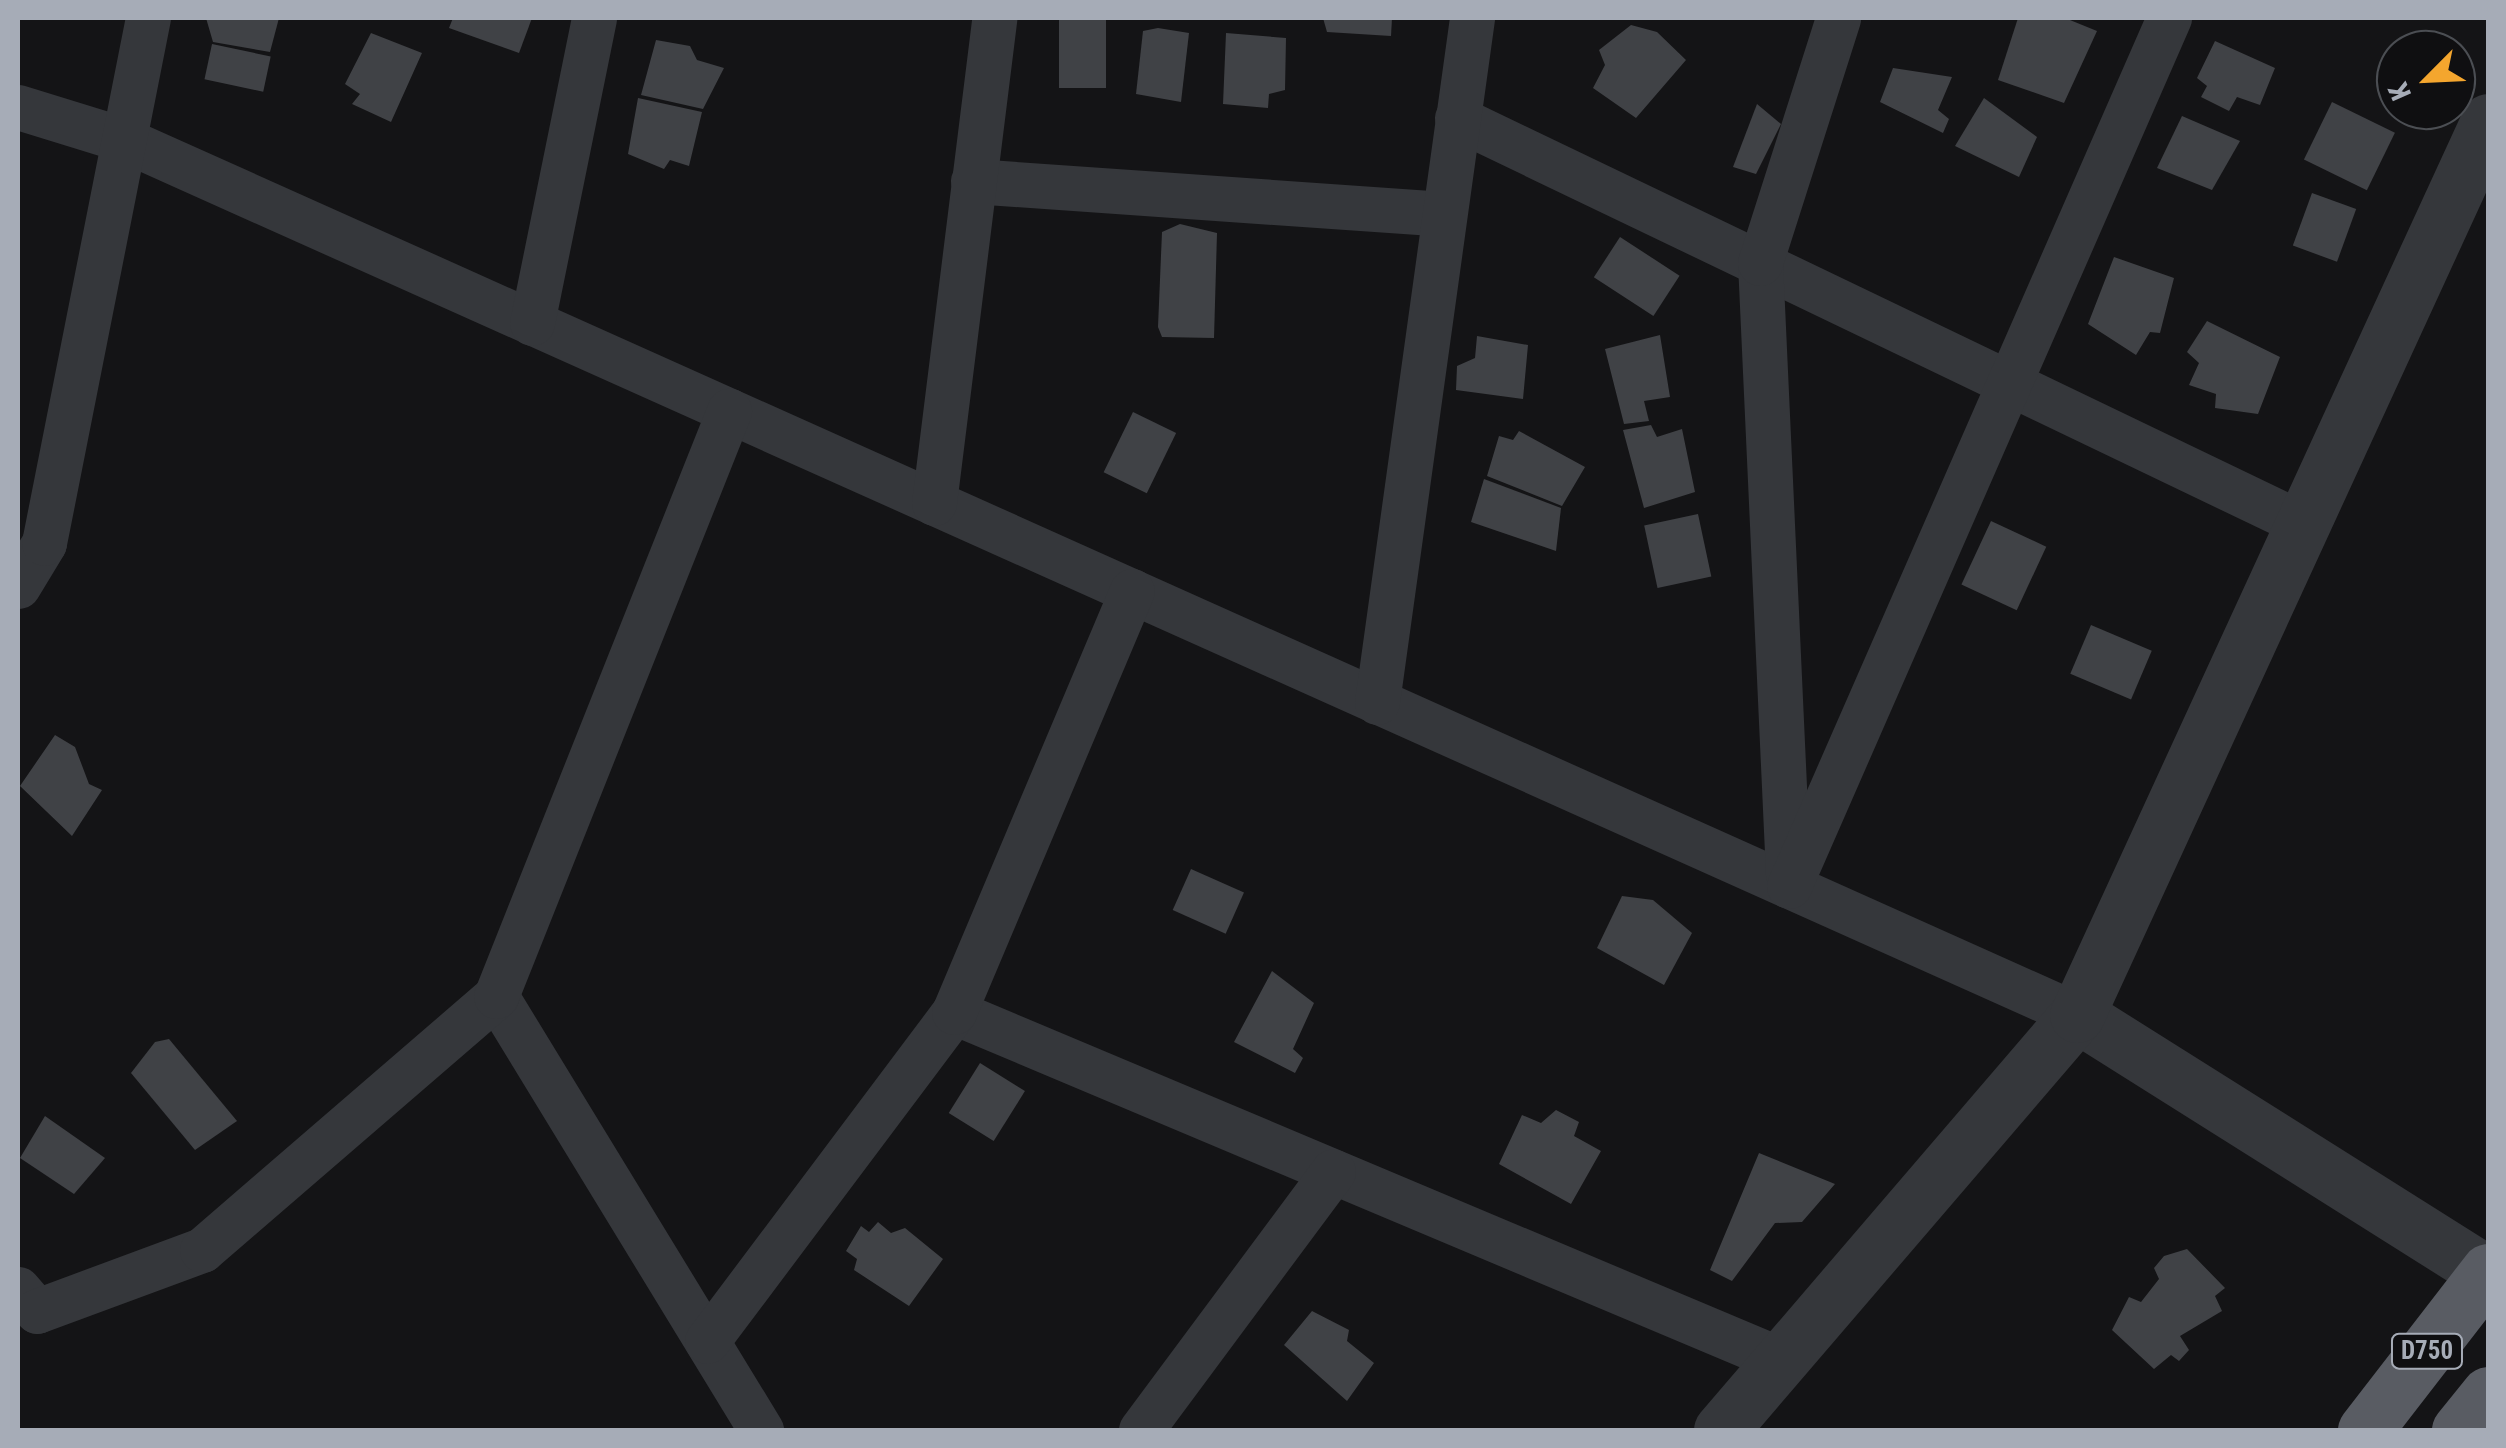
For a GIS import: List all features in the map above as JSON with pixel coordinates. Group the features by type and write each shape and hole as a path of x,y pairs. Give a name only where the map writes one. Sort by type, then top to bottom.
{"highway":[{"name":"D750","path":"2365,1430 2488,1272"},
{"path":"2459,1430 2488,1394"}],"street":[{"path":"18,586 44,543 148,18"},
{"path":"532,323 594,18"},
{"path":"934,503 994,18"},
{"path":"1377,702 1472,18"},
{"path":"1789,886 1760,263 1838,18"},
{"path":"1789,886 2004,381 2168,18"},
{"path":"18,107 125,140 2077,1015 2488,1272"},
{"path":"1457,118 2303,524"},
{"path":"1721,1430 2077,1015 2488,121"},
{"path":"974,181 1444,214"},
{"path":"18,1289 37,1310 202,1250 496,996 730,411"},
{"path":"706,1341 954,1012 1132,591"},
{"path":"496,996 761,1430"},
{"path":"954,1012 1784,1361"},
{"path":"1141,1430 1333,1171"}],"building":[{"path":"206,18 279,18 270,52 213,42"},
{"path":"453,18 532,18 519,53 449,28"},
{"path":"1059,18 1106,18 1106,88 1059,88"},
{"path":"1323,18 1392,18 1391,36 1327,32"},
{"path":"2018,18 2065,18 2097,31 2064,103 1998,80"},
{"path":"1631,25 1657,32 1686,60 1636,118 1593,88 1605,65 1599,50"},
{"path":"1158,28 1189,33 1181,102 1136,94 1143,31"},
{"path":"371,33 422,53 391,122 352,104 360,94 345,84"},
{"path":"1226,33 1286,38 1285,90 1269,94 1268,108 1223,104"},
{"path":"656,40 690,46 697,60 724,68 703,109 641,95"},
{"path":"2215,41 2275,68 2260,105 2237,97 2229,111 2201,97 2207,86 2197,78"},
{"path":"212,44 271,56 263,92 205,79"},
{"path":"1893,68 1952,77 1938,110 1949,119 1943,133 1880,102"},
{"path":"638,98 702,112 689,166 670,160 664,169 628,154"},
{"path":"1984,98 2037,137 2019,177 1955,146"},
{"path":"2332,102 2376,123 2376,130 2395,133 2367,190 2304,160"},
{"path":"1757,104 1781,124 1756,174 1733,167"},
{"path":"2182,116 2240,141 2212,190 2157,168"},
{"path":"2312,193 2356,209 2337,262 2293,246"},
{"path":"1180,224 1217,233 1214,338 1162,337 1158,327 1162,232"},
{"path":"1620,237 1680,276 1653,316 1594,277"},
{"path":"2114,257 2174,278 2160,333 2150,332 2136,355 2088,324"},
{"path":"2207,321 2280,357 2258,414 2215,408 2216,394 2189,385 2199,363 2187,352"},
{"path":"1660,335 1670,397 1644,401 1649,421 1624,424 1605,349"},
{"path":"1477,336 1528,345 1523,399 1456,390 1457,366 1475,358"},
{"path":"1133,412 1176,433 1147,493 1104,472"},
{"path":"1651,425 1657,437 1682,429 1695,492 1644,508 1623,430"},
{"path":"1519,431 1585,467 1562,506 1487,476 1499,436 1513,440"},
{"path":"1484,479 1561,508 1556,551 1471,522"},
{"path":"1698,514 1711,577 1658,588 1644,525"},
{"path":"1991,521 2046,547 2017,610 1961,584"},
{"path":"2091,625 2152,651 2131,700 2070,674"},
{"path":"55,735 75,747 89,784 102,790 72,836 20,786"},
{"path":"1191,869 1244,893 1226,934 1173,910"},
{"path":"1622,896 1653,900 1692,933 1664,985 1597,948"},
{"path":"1272,971 1314,1003 1293,1049 1303,1058 1295,1073 1234,1042"},
{"path":"169,1039 237,1121 195,1150 131,1073 155,1042"},
{"path":"980,1063 1025,1091 994,1141 949,1113"},
{"path":"1556,1110 1579,1122 1574,1136 1601,1151 1571,1204 1499,1164 1522,1115 1541,1123"},
{"path":"45,1116 105,1158 74,1194 20,1158"},
{"path":"1759,1153 1835,1184 1802,1222 1775,1223 1732,1281 1710,1270"},
{"path":"878,1222 891,1233 905,1228 943,1259 909,1306 854,1270 857,1259 846,1251 861,1226 869,1232"},
{"path":"2187,1249 2225,1288 2215,1296 2222,1311 2180,1336 2189,1350 2179,1361 2171,1355 2154,1369 2112,1330 2129,1297 2141,1302 2159,1279 2154,1268 2164,1256"},
{"path":"1312,1311 1349,1330 1347,1341 1374,1363 1347,1401 1284,1345"}]}
